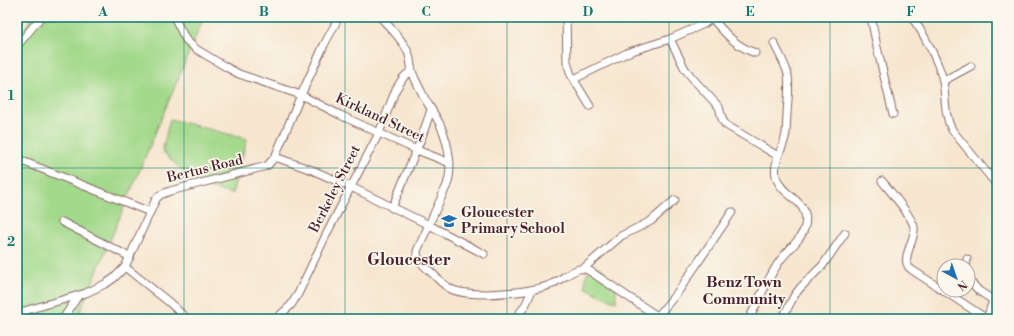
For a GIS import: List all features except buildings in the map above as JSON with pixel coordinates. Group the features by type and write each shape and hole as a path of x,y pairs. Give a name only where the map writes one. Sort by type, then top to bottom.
{"street":[{"path":"17,46 41,17"},
{"name":"Kirkland Street","path":"174,17 186,40 196,49 226,68 239,74 301,95 379,133 450,163"},
{"name":"Bertus Road","path":"17,313 78,296 107,283 125,267 156,199 165,192 263,168 268,165 275,157 301,95 324,45 339,17"},
{"path":"380,17 407,49 412,71 425,100 436,116 443,132 450,163 450,178 417,251 417,255 418,258 445,286 467,294 504,293 532,290 550,285 577,270 584,268 621,236 651,221 675,200"},
{"path":"566,17 568,62 571,75 590,106"},
{"path":"574,79 629,52 670,39 704,24 710,17 728,37 747,50 755,53"},
{"path":"872,17 877,47 893,114"},
{"path":"911,17 920,29 943,80 947,118 952,130 997,185"},
{"path":"670,39 685,69 719,107 722,121 726,125 778,156"},
{"path":"749,319 777,266 803,233 806,222 805,210 801,204 784,188 776,176 778,156 785,137 788,80 787,71 774,43"},
{"path":"943,80 971,66"},
{"name":"Berkeley Street","path":"278,317 291,304 298,294 327,233 379,133 400,82 412,71"},
{"path":"392,208 422,139 431,110"},
{"path":"275,157 312,170 351,187 484,254"},
{"path":"17,159 150,212"},
{"path":"882,181 910,218 914,226 914,236 907,257 908,266 912,270 987,319 993,300 997,293"},
{"path":"584,268 661,318 732,212"},
{"path":"62,222 130,257"},
{"path":"782,319 794,296 800,288 823,266 845,233"},
{"path":"125,267 188,319"},
{"path":"976,287 993,300"},
{"path":"515,319 525,306 532,290"},
{"path":"63,319 78,296"}],"green space":[{"path":"32,17 204,17 77,319 17,319 17,41"},
{"path":"170,119 247,139 232,194 197,185 162,151"},
{"path":"597,267 602,269 616,287 616,302 585,287 587,272"}],"place":[{"name":"Gloucester Primary School","path":"449,221"}],"district":[{"name":"Gloucester","path":"409,260"},
{"name":"Benz Town Community","path":"744,290"}]}
